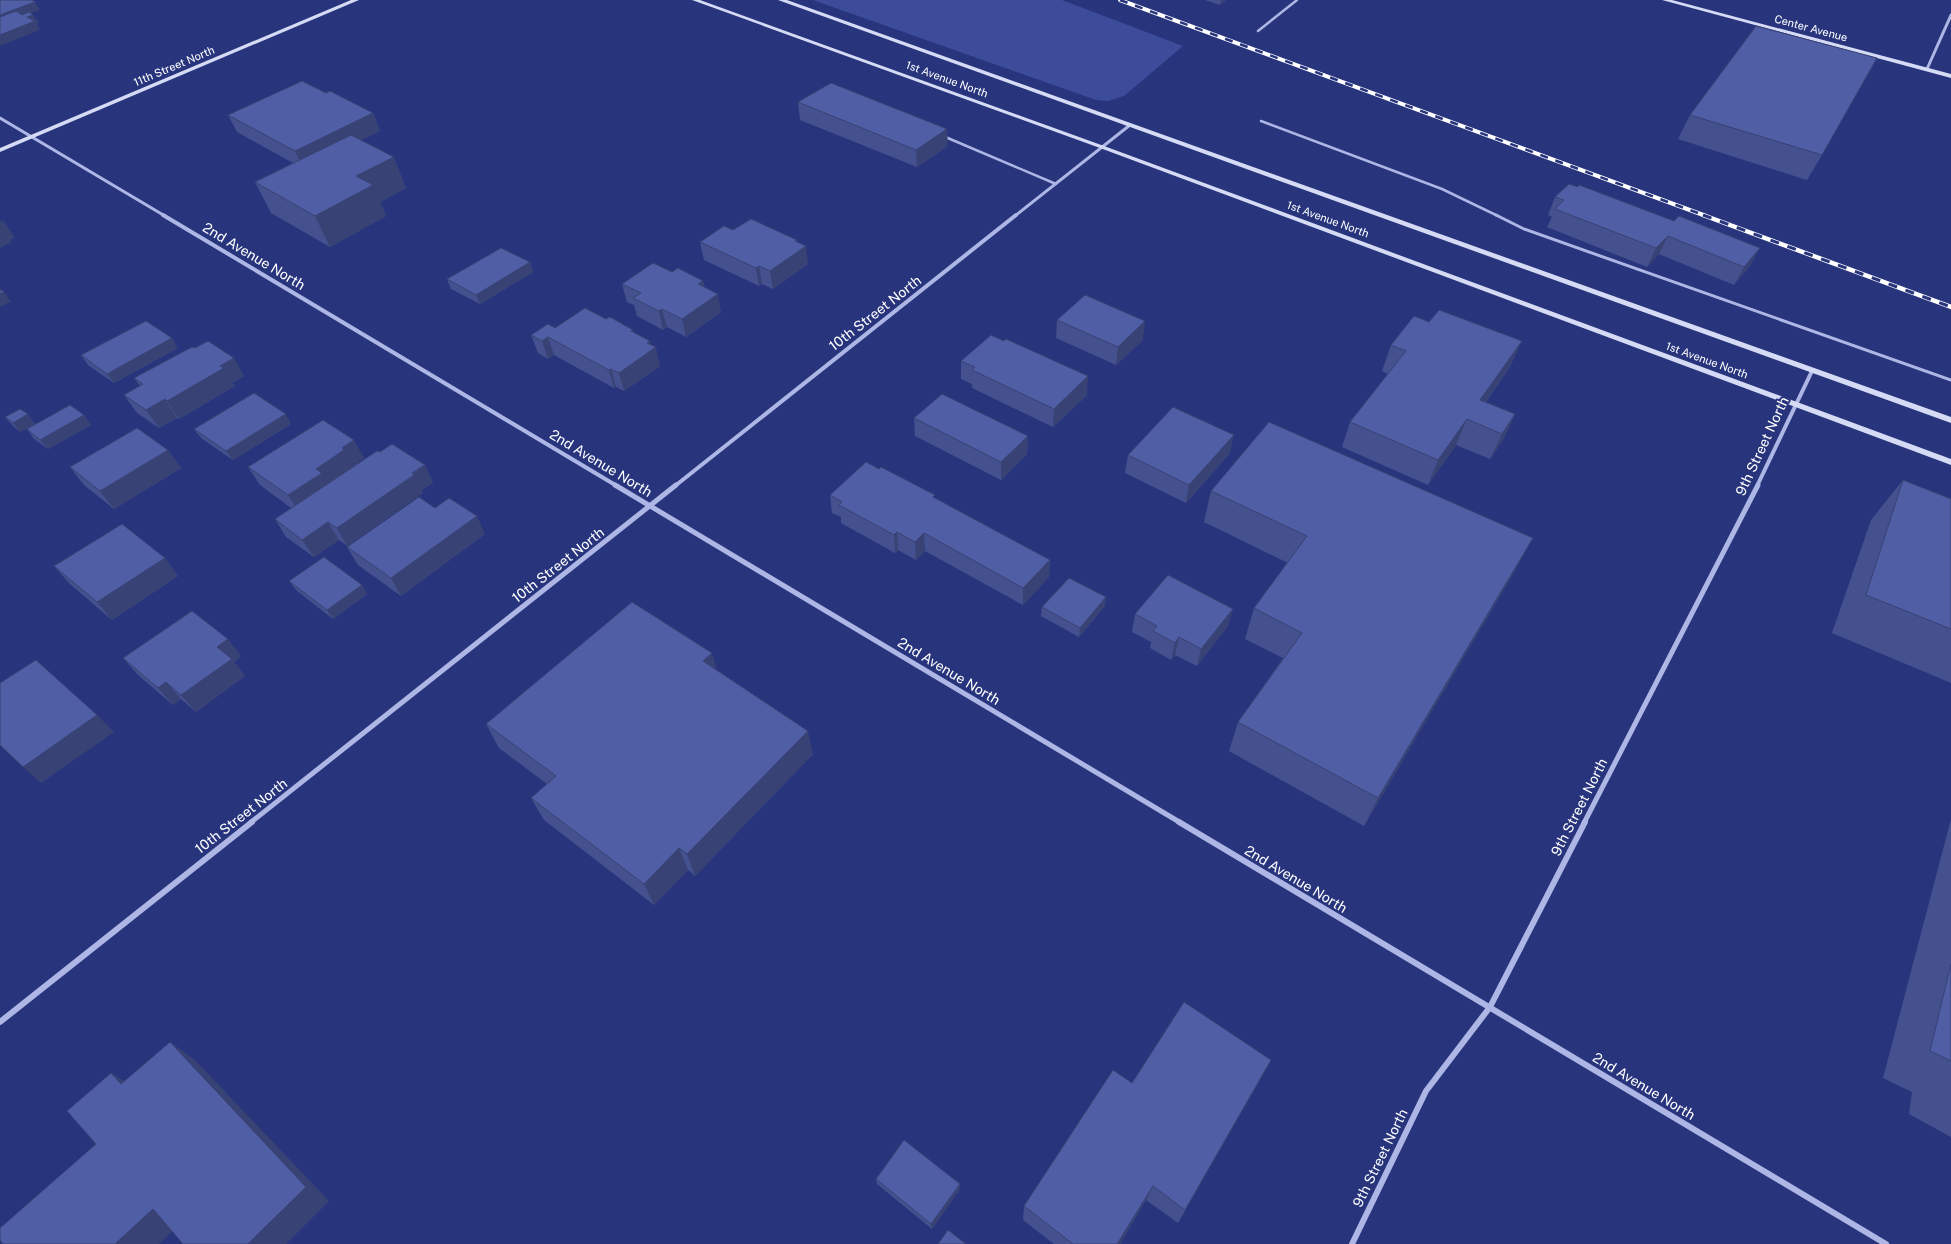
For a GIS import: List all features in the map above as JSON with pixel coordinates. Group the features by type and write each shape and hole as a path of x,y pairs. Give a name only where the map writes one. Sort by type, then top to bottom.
{"main road":[{"name":"11th Street North","path":"0,150 356,0"},
{"name":"1st Avenue North","path":"695,0 1102,147 1951,462"},
{"name":"1st Avenue North","path":"780,0 1951,420"},
{"name":"Center Avenue","path":"1665,0 1951,76"}],"street":[{"path":"1927,69 1951,15"},
{"name":"2nd Avenue North","path":"0,118 1886,1244"},
{"name":"10th Street North","path":"0,1022 1130,125"},
{"name":"9th Street North","path":"1352,1244 1426,1091 1490,1007 1753,495 1812,370"}],"lane":[{"path":"1258,31 1296,0"},
{"path":"1261,121 1442,189 1524,229 1951,380"},
{"path":"942,135 1056,184"}],"shaded area":[{"path":"813,0 1062,0 1183,46 1124,96 1108,101 1096,100"}],"building":[{"path":"0,0 32,0 35,2 0,15"},
{"path":"16,11 22,15 29,12 33,15 27,17 35,21 0,35 0,17"},
{"path":"1756,26 1877,58 1822,155 1690,115"},
{"path":"302,81 326,93 330,91 373,113 295,151 228,115"},
{"path":"831,83 947,129 916,150 798,102"},
{"path":"351,135 394,157 356,176 373,185 315,216 255,182"},
{"path":"1569,184 1578,187 1579,185 1674,221 1679,216 1760,248 1744,267 1668,236 1656,248 1555,209 1564,200 1555,197"},
{"path":"751,219 806,246 770,271 759,266 756,268 700,242 724,226 733,230"},
{"path":"501,248 530,262 476,295 447,279"},
{"path":"653,263 672,272 678,268 703,281 698,284 718,294 682,319 662,309 659,311 633,298 641,293 622,284"},
{"path":"1085,295 1145,321 1118,347 1057,320"},
{"path":"585,308 606,319 610,317 650,341 647,343 656,347 619,373 611,369 609,370 548,337 542,341 531,335 548,324 555,328"},
{"path":"1439,310 1522,341 1480,400 1515,414 1502,434 1467,419 1438,460 1350,422 1406,351 1391,345 1414,316 1429,322"},
{"path":"146,321 172,338 107,374 81,355"},
{"path":"991,335 1004,341 1006,339 1088,376 1054,409 972,370 975,367 961,361"},
{"path":"208,341 234,358 220,366 224,368 167,401 165,399 146,410 124,395 143,384 134,378 192,347 195,348"},
{"path":"254,393 286,414 226,451 194,429"},
{"path":"942,394 1028,436 1001,462 914,418"},
{"path":"70,405 84,415 40,440 27,429"},
{"path":"1173,407 1234,435 1189,485 1128,455"},
{"path":"20,409 28,414 13,423 5,417"},
{"path":"323,420 354,440 342,448 344,450 316,469 322,473 288,495 248,467"},
{"path":"1269,422 1533,538 1378,798 1238,722 1302,633 1254,608 1307,536 1211,491"},
{"path":"137,428 168,450 100,491 70,467"},
{"path":"392,444 425,465 412,473 414,475 337,528 328,522 302,540 275,519 377,451 380,452"},
{"path":"866,462 879,469 881,467 935,495 933,497 1050,560 1023,588 924,533 915,542 897,532 894,535 839,505 842,502 830,495"},
{"path":"1903,480 1951,499 1951,629 1866,595"},
{"path":"419,497 435,508 449,498 477,516 391,578 347,547"},
{"path":"122,524 165,558 97,602 54,566"},
{"path":"324,557 362,585 327,610 289,581"},
{"path":"1168,575 1233,609 1201,649 1179,637 1175,643 1153,631 1157,626 1135,614"},
{"path":"1069,578 1106,597 1080,628 1042,607"},
{"path":"632,602 712,653 703,661 808,731 687,854 679,848 644,884 531,798 556,776 486,724"},
{"path":"192,611 228,639 217,647 232,659 181,695 166,682 158,688 123,658"},
{"path":"36,660 97,715 23,767 0,745 0,683"},
{"path":"1951,964 1951,1061 1930,1051"},
{"path":"1184,1002 1271,1060 1185,1210 1153,1186 1117,1244 1073,1244 1024,1206 1113,1070 1132,1083"},
{"path":"170,1042 306,1187 248,1244 183,1244 153,1209 115,1244 3,1244 0,1240 0,1228 96,1144 67,1111 111,1073 121,1084"},
{"path":"904,1140 960,1184 931,1224 876,1179"},
{"path":"948,1230 966,1244 938,1244"}],"railway":[{"path":"1120,0 1706,216"},
{"path":"1703,215 1951,307"}]}
